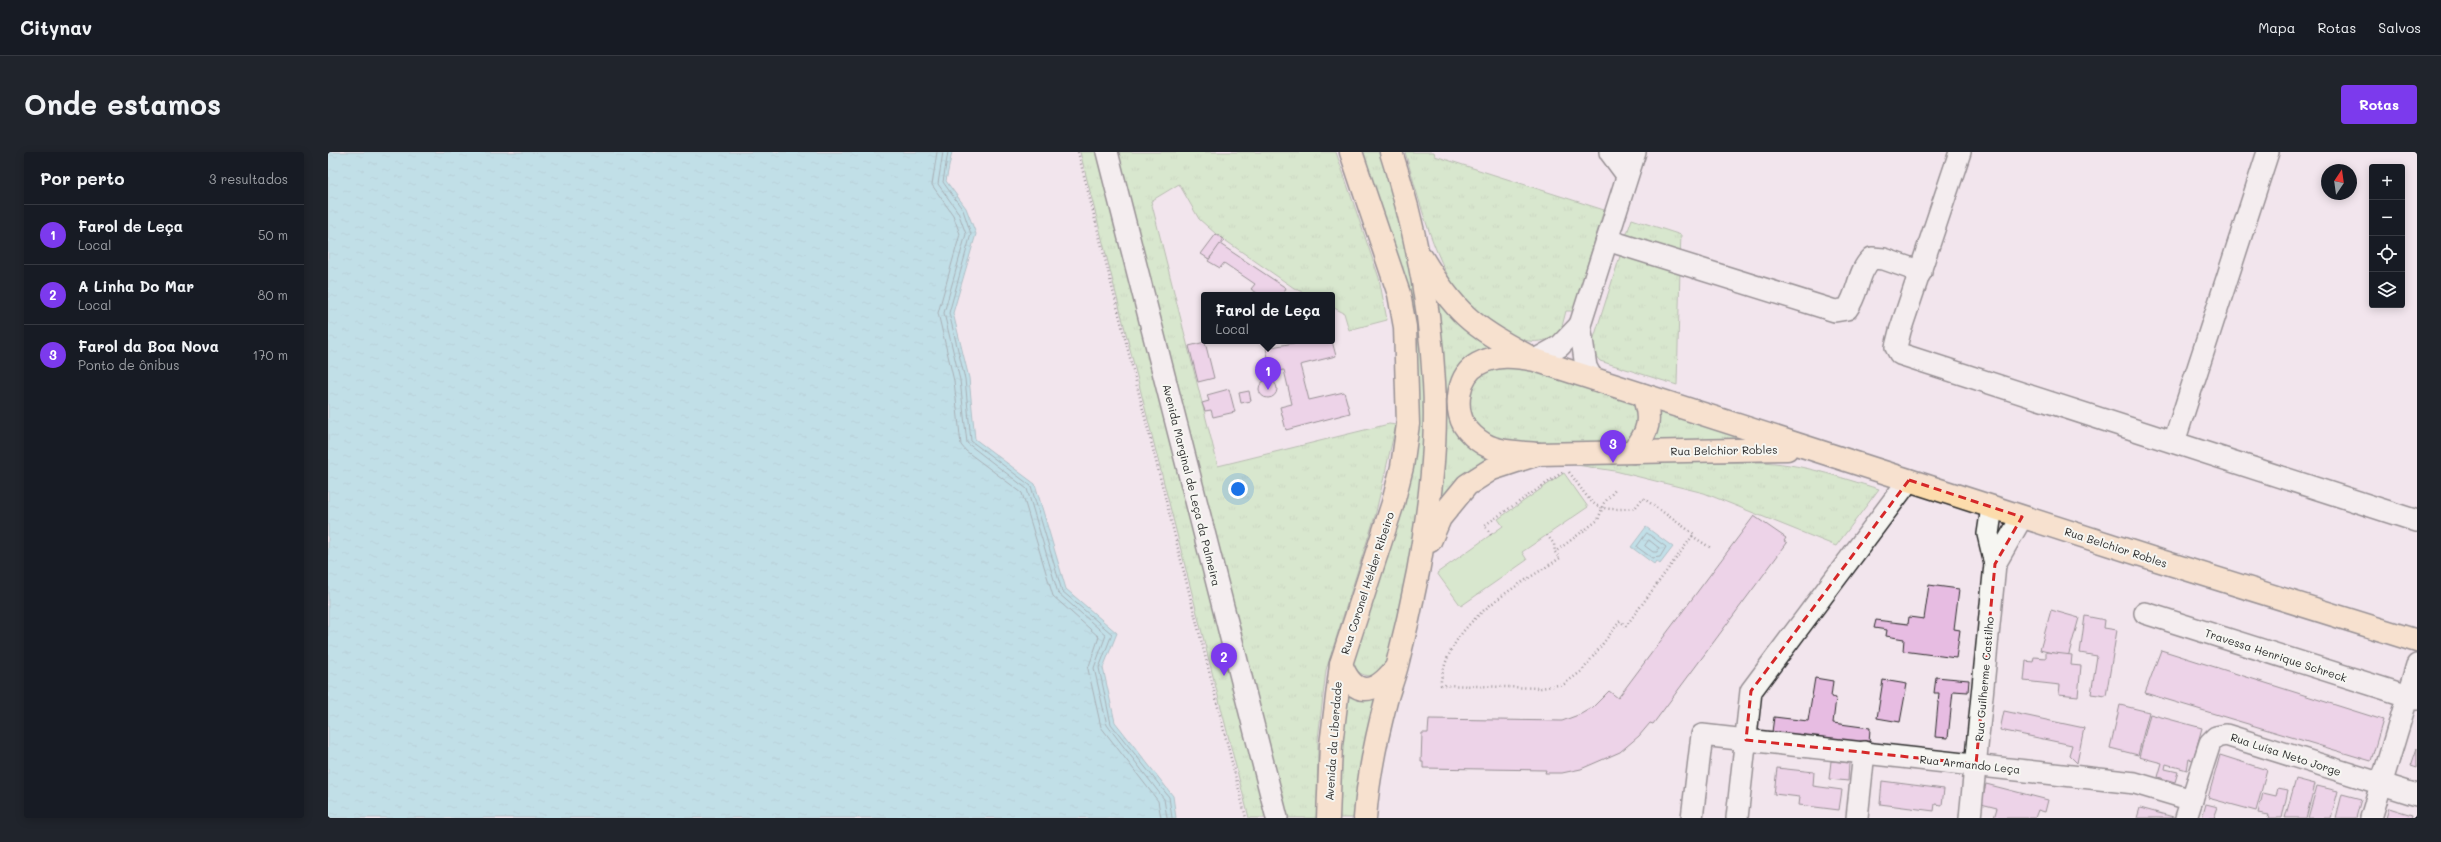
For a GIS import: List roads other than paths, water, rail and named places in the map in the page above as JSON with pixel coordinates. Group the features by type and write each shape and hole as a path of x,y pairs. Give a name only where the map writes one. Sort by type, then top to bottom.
{"main road":[{"name":"Rua Coronel Hélder Ribeiro","path":"1351,152 1399,294 1406,333 1408,424 1402,467 1393,503 1341,664 1346,679 1361,688 1370,689 1386,681 1397,667 1418,572 1431,486 1434,397 1430,338 1418,251 1391,152"},
{"name":"Rua Belchior Robles","path":"1418,251 1449,300 1468,320 1484,332 1534,360"},
{"name":"Rua Belchior Robles","path":"1815,450 1777,448 1538,454 1503,450 1485,445 1464,425 1459,398 1463,380 1476,365 1490,359 1509,356 1534,360 1592,378 1643,395 1909,480 2022,517 2417,641"},
{"path":"1633,452 1645,436 1650,413 1643,395"},
{"name":"Rua Belchior Robles","path":"1418,572 1440,518 1467,485 1492,469 1538,454"},
{"name":"Avenida da Liberdade","path":"1328,818 1331,744 1341,664"},
{"path":"1365,818 1367,793 1378,732 1397,667"}],"street":[{"name":"Avenida Marginal de Leça da Palmeira","path":"1107,152 1277,818"},
{"path":"1610,152 1627,175"},
{"path":"1592,378 1586,368 1580,325 1635,152"},
{"path":"1960,152 1900,331 1896,348 1900,354 2417,521"},
{"path":"2174,442 2268,152"},
{"path":"1607,240 1835,311 1847,309 1854,300 1863,266 1872,258 1884,259 1921,272"},
{"path":"1534,360 1560,346 1580,325"},
{"path":"1738,818 1751,691 1909,480"},
{"name":"Rua Guilherme Castilho","path":"1970,818 1995,564 1988,534 1992,507"},
{"name":"Rua Guilherme Castilho","path":"1995,564 2022,517"},
{"name":"Travessa Henrique Schreck","path":"2145,613 2412,698"},
{"path":"2371,818 2381,784 2412,698 2417,665"},
{"name":"Rua Armando Leça","path":"1692,818 1702,735 1976,764 2135,783 2189,809"},
{"name":"Rua Luísa Neto Jorge","path":"2189,809 2210,743 2216,737 2226,735 2417,795"},
{"path":"1857,818 1864,752"}],"water":[{"path":"328,152 952,152 946,181 966,208 976,234 953,313 969,378 975,439 1035,484 1066,589 1117,633 1103,668 1115,722 1173,796 1176,818 328,818"},
{"path":"1646,527 1673,547 1660,564 1656,561 1654,564 1631,547"}],"place":[{"name":"Farol de Leça","path":"1268,390"},
{"name":"Farol da Boa Nova","path":"1613,463"},
{"name":"A Linha Do Mar","path":"1224,676"}]}
